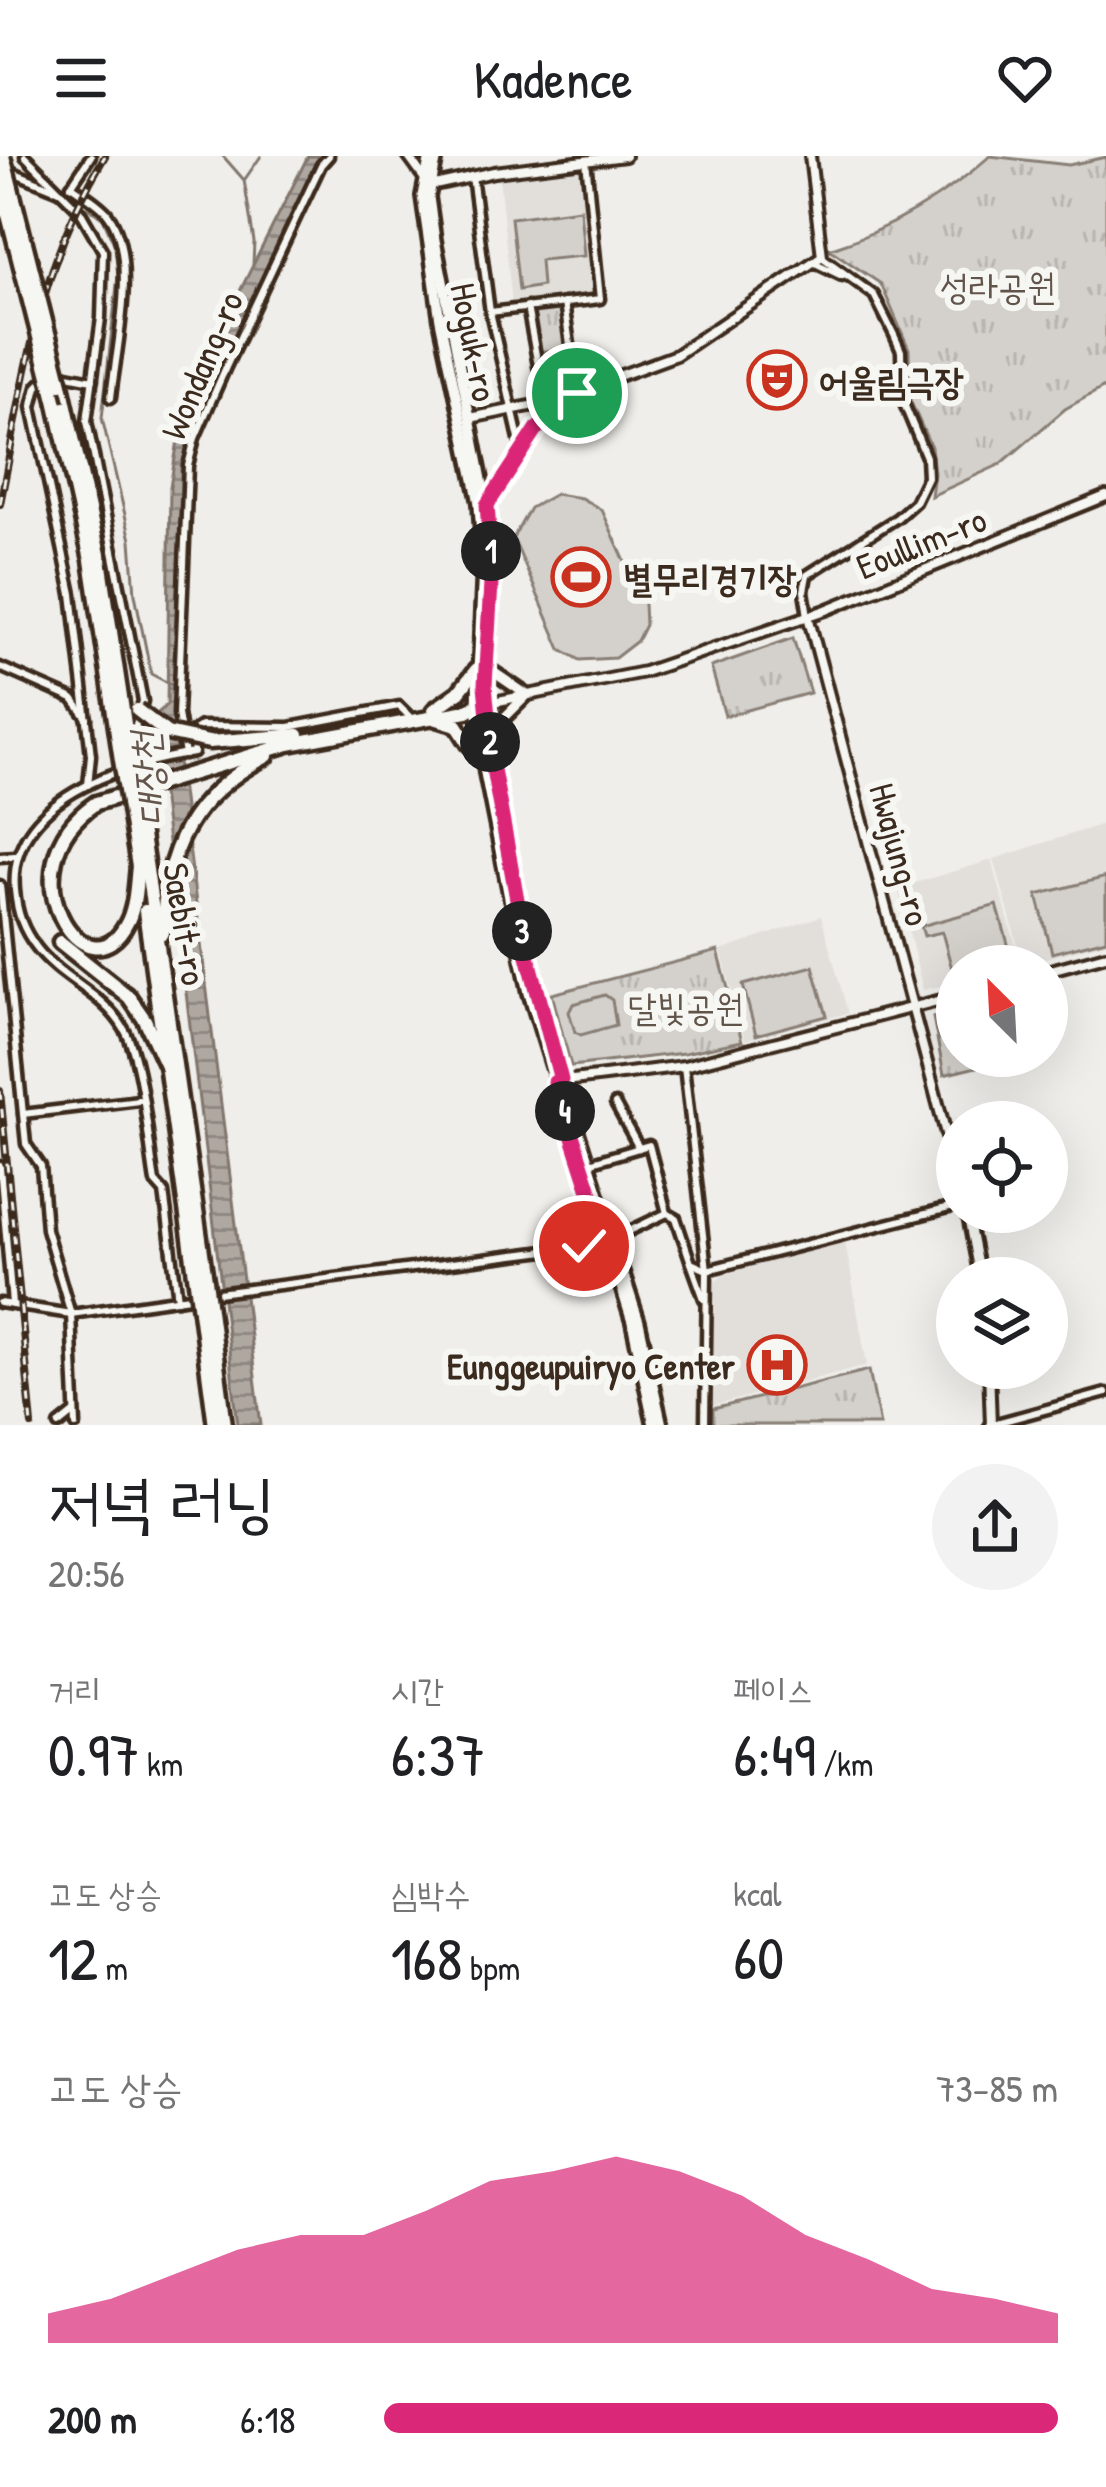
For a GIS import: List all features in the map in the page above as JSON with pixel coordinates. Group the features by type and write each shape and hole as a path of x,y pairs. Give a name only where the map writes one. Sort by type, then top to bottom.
{"highway":[{"name":"Saebit-ro","path":"2,158 61,384 100,559 135,762 138,866 225,1425"},
{"name":"Saebit-ro","path":"0,183 56,404 135,762"},
{"path":"115,659 137,710 167,734 209,742 325,730 481,705"},
{"path":"209,764 433,713 481,668"},
{"path":"433,713 457,724 469,744 486,746"},
{"path":"46,836 71,814 209,764 325,730"},
{"path":"163,968 164,899 182,835 225,780 289,744"},
{"name":"Saebit-ro","path":"136,794 163,968 201,1281"},
{"path":"136,794 69,810 42,832 27,875 30,899 43,923 129,997 169,1072"},
{"path":"43,923 70,943 90,946 117,936 127,926 133,908 138,866"},
{"name":"Saebit-ro","path":"214,1375 215,1425"}],"main road":[{"path":"408,156 427,183 625,156"},
{"name":"Hoguk-ro","path":"434,156 427,183 448,318 487,505 492,567 481,668"},
{"path":"467,419 577,393 676,355 818,259 810,156"},
{"name":"Hoguk-ro","path":"467,419 483,565 481,705 518,950 639,1322 658,1425"},
{"name":"Eoullim-ro","path":"481,705 644,672 808,616 1106,496"},
{"name":"Hwajung-ro","path":"808,616 938,1101"},
{"path":"481,668 527,695 499,723 486,746"},
{"path":"1068,965 1106,955"},
{"path":"558,1081 684,1066 936,1002"},
{"name":"Hoguk-ro","path":"558,1081 589,1163 609,1239"},
{"path":"990,1389 991,1425"}],"street":[{"path":"26,156 66,194 94,230 103,251 105,276 87,421 142,701 135,728 135,762"},
{"path":"66,194 92,156"},
{"name":"Wondang-ro","path":"183,755 178,714 185,491 191,452 298,212 329,156"},
{"path":"2,158 8,170 66,194"},
{"path":"490,312 600,299 586,160"},
{"path":"472,176 490,312 522,452"},
{"path":"71,185 107,213 123,245 111,398"},
{"path":"808,616 807,575 897,518 915,502 927,477 926,457 902,400 901,351 874,295 818,259"},
{"path":"487,505 537,429 577,393 564,303"},
{"path":"527,307 544,403"},
{"path":"88,785 91,755 72,594 32,407 38,387 48,376 63,371 93,380"},
{"path":"0,667 73,699 87,718"},
{"path":"178,1299 164,1192 155,1182 136,1057 124,1030 94,994 47,961 23,930 16,904 15,856 37,820 88,785 135,762 194,753 193,732 201,726 289,727 400,706 409,716"},
{"path":"0,857 15,856"},
{"path":"0,885 26,1144 40,1166 46,1228 71,1314 76,1425"},
{"path":"5,942 23,930"},
{"path":"684,1066 707,1270 705,1425"},
{"path":"23,1114 141,1099"},
{"path":"615,1104 639,1148"},
{"path":"589,1163 649,1145 667,1213 676,1218 707,1303"},
{"path":"0,1166 12,1304"},
{"path":"692,1263 707,1270 936,1211"},
{"path":"0,1303 71,1314 609,1239 667,1213"},
{"path":"991,1425 1106,1393"},
{"path":"58,1425 75,1412"},
{"path":"1026,1414 1026,1425"}],"shaded area":[{"path":"308,156 322,156 222,360 190,434 181,469 175,735 261,1425 238,1425 153,718 167,704 170,487 180,429 234,303"},
{"path":"581,167 595,296 512,305 499,176"},
{"path":"1103,824 1106,942 1068,952 1068,945 1018,945 994,859"},
{"path":"992,860 1015,945 936,945 936,987 923,990 898,888"},
{"path":"821,916 848,1013 745,1040 721,951"},
{"path":"845,1241 867,1365 712,1406 715,1281 722,1275"}],"green space":[{"name":"성라공원","path":"990,156 1069,165 1106,157 1106,386 1065,409 1001,464 931,496 931,447 910,400 909,349 881,284 829,249 914,211"},
{"path":"580,209 584,256 540,260 542,286 519,290 511,218"},
{"path":"561,307 567,348 539,352 532,311"},
{"path":"555,494 581,498 602,510 644,604 645,625 637,641 615,658 580,660 561,649 513,538 530,508"},
{"path":"793,638 810,693 725,716 711,667"},
{"path":"1106,877 1106,939 1068,949 1068,945 1050,945 1037,895"},
{"path":"997,905 1008,945 946,945 942,932 924,936 921,926"},
{"name":"달빛공원","path":"718,951 742,1041 571,1066 552,994"},
{"path":"813,966 827,1016 756,1035 743,985"},
{"path":"605,995 612,1000 616,1025 581,1035 575,1032 569,1012 573,1004"},
{"path":"869,1370 880,1425 713,1425 713,1409"}],"waterway":[{"path":"223,156 244,180 253,265"},
{"path":"245,179 261,156"},
{"path":"86,207 103,218 115,246 118,276 102,418 131,540 135,594 151,674 172,685"}],"railway":[{"path":"0,504 48,282 63,240 105,156"},
{"path":"0,1091 32,1425"}],"place":[{"name":"어울림극장","path":"777,380"},
{"name":"별무리경기장","path":"581,577"},
{"name":"Eunggeupuiryo Center","path":"777,1365"}],"route":[{"path":"577,393 537,429 487,505 492,567 485,685 493,769 526,948 561,1080 555,1082 606,1240 584,1246"}],"water label":[{"name":"대장천","path":"147,779"}]}
